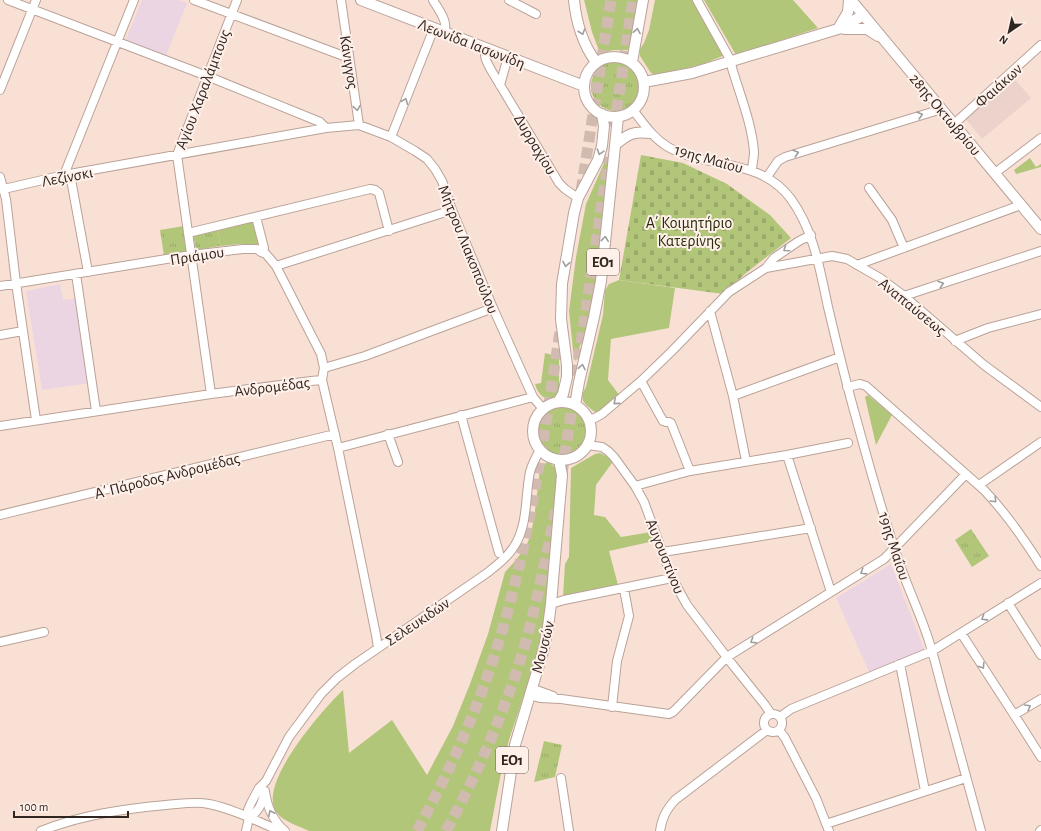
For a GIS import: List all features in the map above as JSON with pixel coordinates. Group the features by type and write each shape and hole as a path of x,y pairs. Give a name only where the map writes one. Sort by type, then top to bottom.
{"main road":[{"name":"Λεωνίδα Ιασωνίδη","path":"361,0 584,86"},
{"path":"574,0 579,26 590,54 596,62"},
{"path":"632,62 643,0"},
{"path":"838,29 848,12 850,0"},
{"name":"28ης Οκτωβρίου","path":"850,0 885,40 1041,229"},
{"path":"644,82 692,73 838,29 864,15"},
{"path":"838,29 866,29 885,40"},
{"path":"614,56 632,62 638,68 644,82 644,90 639,105 626,114 618,117 607,116 594,109 588,102 584,86 590,69 596,62 614,56"},
{"name":"ΕΟ1","path":"558,402 563,394 567,377 567,365 561,319 562,284 574,212 578,198 598,160 602,146 604,126 602,114"},
{"name":"ΕΟ1","path":"575,405 601,281 618,117"},
{"path":"615,145 627,136 634,133 650,133"},
{"path":"564,402 575,405 583,411 589,419 591,432 587,445 578,455 572,458 559,460 552,458 540,450 534,440 533,429 536,418 543,409 550,404 564,402"},
{"name":"Μουσών","path":"502,831 515,746 544,648 551,604 562,475 559,460"}],"street":[{"path":"8,0 207,76 320,122 326,128"},
{"path":"0,90 36,0"},
{"path":"88,272 67,175 134,0"},
{"path":"194,0 349,58"},
{"name":"Αγίου Χαραλάμπους","path":"211,394 177,155 237,0"},
{"name":"Κάνιγγος","path":"341,0 359,125"},
{"path":"433,0 445,23 446,28 444,32"},
{"path":"509,0 536,14"},
{"path":"697,0 731,61 747,116 754,153 752,170"},
{"path":"390,137 434,28"},
{"name":"Φαιάκων","path":"954,124 1041,46"},
{"name":"Δυρραχίου","path":"486,48 484,53 485,59 559,182 569,192 578,198"},
{"path":"500,85 508,56"},
{"path":"767,177 778,161 785,157 942,109"},
{"name":"19ης Μαΐου","path":"633,110 650,133 675,150 692,156 752,170 767,177 783,190 791,199 811,235 847,387 894,549 932,651 981,831"},
{"name":"Μήτρου Λιακοπούλου","path":"359,125 390,137 415,151 427,159 435,169 442,181 452,210 493,308 533,397 543,409"},
{"name":"Λεζίνσκι","path":"4,189 67,175 326,128 359,125"},
{"path":"995,173 1041,138"},
{"path":"0,177 4,189 36,420"},
{"path":"869,188 892,220 904,248"},
{"path":"188,233 370,189 379,193 389,231"},
{"path":"857,265 1021,205"},
{"path":"276,266 452,210"},
{"path":"256,217 264,248 262,252 266,254 276,266 321,354 324,368 322,380"},
{"name":"Αναπαύσεως","path":"589,419 595,418 602,414 641,380 672,351 729,292 766,268 774,258 798,241 811,235"},
{"name":"Πριάμου","path":"0,286 191,255 243,249 257,249 262,252"},
{"path":"904,296 1041,251"},
{"name":"Αναπαύσεως","path":"766,268 832,256 841,257 857,265 880,278 904,296 984,365 1041,407"},
{"path":"76,274 96,411"},
{"path":"324,368 365,356 493,308"},
{"path":"710,311 733,396 746,461"},
{"path":"955,341 988,328 1041,314"},
{"path":"0,335 23,332"},
{"path":"733,396 840,357"},
{"name":"Ανδρομέδας","path":"0,426 211,394 322,380 338,448 378,648"},
{"path":"641,380 663,420 671,423 690,471"},
{"path":"847,387 860,384 866,386 979,485 1000,506 1021,534 1041,566"},
{"path":"338,448 533,397"},
{"path":"461,415 499,553"},
{"name":"Α΄ Πάροδος Ανδρομέδας","path":"0,516 335,434"},
{"path":"388,434 398,462"},
{"path":"979,485 1041,442"},
{"path":"635,486 690,471 848,443"},
{"name":"Αυγουστίνου","path":"587,445 602,447 608,451 635,486 644,502 672,578 687,605 766,705 771,714"},
{"name":"Σελευκιδών","path":"266,781 260,808 256,814 249,818 249,807 259,788 266,781 288,737 321,694 337,678 355,664 487,573 509,554 517,541 523,525 530,471 540,450"},
{"path":"787,455 831,592"},
{"path":"530,692 561,699 612,707 669,714 673,712 727,657 884,559 966,474"},
{"path":"663,552 810,528"},
{"path":"551,604 672,578"},
{"path":"780,717 791,709 932,651 1041,583"},
{"path":"612,707 617,661 630,616 624,589"},
{"path":"1008,603 1041,655"},
{"path":"0,642 44,632"},
{"path":"961,633 1041,758"},
{"path":"900,664 925,791"},
{"path":"1014,715 1041,699"},
{"path":"771,714 776,714 780,717 782,722 779,730 773,732 767,730 764,725 765,720 771,714"},
{"path":"660,831 665,812 675,800 767,730"},
{"path":"779,730 785,738 816,798 827,828 925,791 966,778"},
{"path":"561,778 570,831"},
{"path":"265,791 266,802 270,812 276,822 285,831"},
{"path":"41,831 78,818 128,808 192,803 218,806 280,831"},
{"path":"246,831 249,818"}],"shaded area":[{"path":"142,0 179,0 187,3 165,58 125,42"},
{"path":"1013,77 1031,98 982,139 966,119"},
{"path":"60,284 63,300 78,298 90,383 42,390 26,291"},
{"path":"891,564 925,652 869,672 836,598"}],"green space":[{"path":"584,0 640,0 635,29 628,50 614,50 600,53 592,32"},
{"path":"655,0 695,0 725,55 703,64 662,74 655,75 651,73 640,56 640,49 649,30"},
{"path":"704,0 793,0 818,28 736,55"},
{"path":"611,61 621,61 634,68 641,81 641,91 634,104 621,111 611,111 602,107 595,100 591,91 591,81 595,72 602,65"},
{"name":"Α΄ Κοιμητήριο Κατερίνης","path":"641,155 683,163 727,184 770,215 791,238 746,273 723,294 619,280"},
{"path":"1030,158 1036,167 1041,164 1041,167 1016,174 1014,170"},
{"path":"605,161 608,162 602,253 589,319 576,361 574,359 569,311 576,257 586,204"},
{"path":"254,220 260,246 240,244 220,246 218,229"},
{"path":"184,226 188,252 164,256 160,230"},
{"path":"218,229 220,246 196,250 193,234"},
{"path":"619,280 675,288 669,328 611,339 608,380 620,396 601,411 595,412 585,404 582,399 582,395 586,387 603,315 605,290 609,284"},
{"path":"545,353 559,357 559,384 561,390 555,400 542,396 535,384 541,383"},
{"path":"868,395 892,415 876,445 865,397"},
{"path":"562,407 571,409 579,414 584,422 586,431 584,440 579,448 571,453 562,455 553,453 545,448 540,440 538,431 540,422 545,414 553,409"},
{"path":"600,453 608,457 612,463 596,485 594,515 605,517 621,537 651,532 654,541 609,551 618,585 563,596 565,564 569,557 571,468 595,454"},
{"path":"548,462 555,467 557,472 555,526 543,629 536,659 509,740 490,831 309,831 284,819 277,813 273,801 275,785 283,767 294,748 321,713 343,690 349,753 392,720 427,775 453,726 470,684 488,634 505,572 526,546 530,537 534,519 540,469"},
{"path":"971,529 989,556 972,567 955,540"},
{"path":"544,741 562,745 555,777 534,782"}],"tunnel":[{"path":"581,191 611,0"},
{"path":"614,127 633,0"},
{"path":"576,376 609,157"},
{"path":"417,831 466,732 486,680 503,628 530,516 561,325"},
{"path":"562,473 574,395"},
{"path":"446,831 459,808 493,735 512,685 532,619 556,509"}]}
